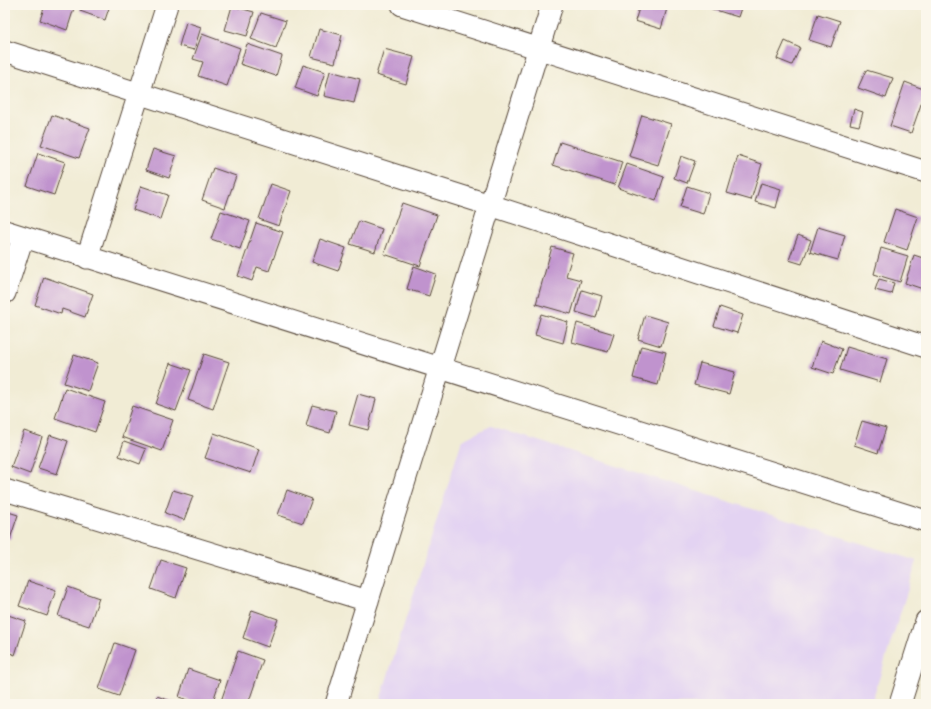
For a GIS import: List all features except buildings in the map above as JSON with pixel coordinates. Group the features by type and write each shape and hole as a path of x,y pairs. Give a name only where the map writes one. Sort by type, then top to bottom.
{"street":[{"path":"87,258 167,5"},
{"path":"402,5 926,172"},
{"path":"336,704 552,5"},
{"path":"5,52 490,205 926,348"},
{"path":"5,293 14,234 926,521"},
{"path":"5,490 368,601"},
{"path":"900,704 926,622"}],"shaded area":[{"path":"491,426 917,561 871,704 379,704 462,440"}]}
